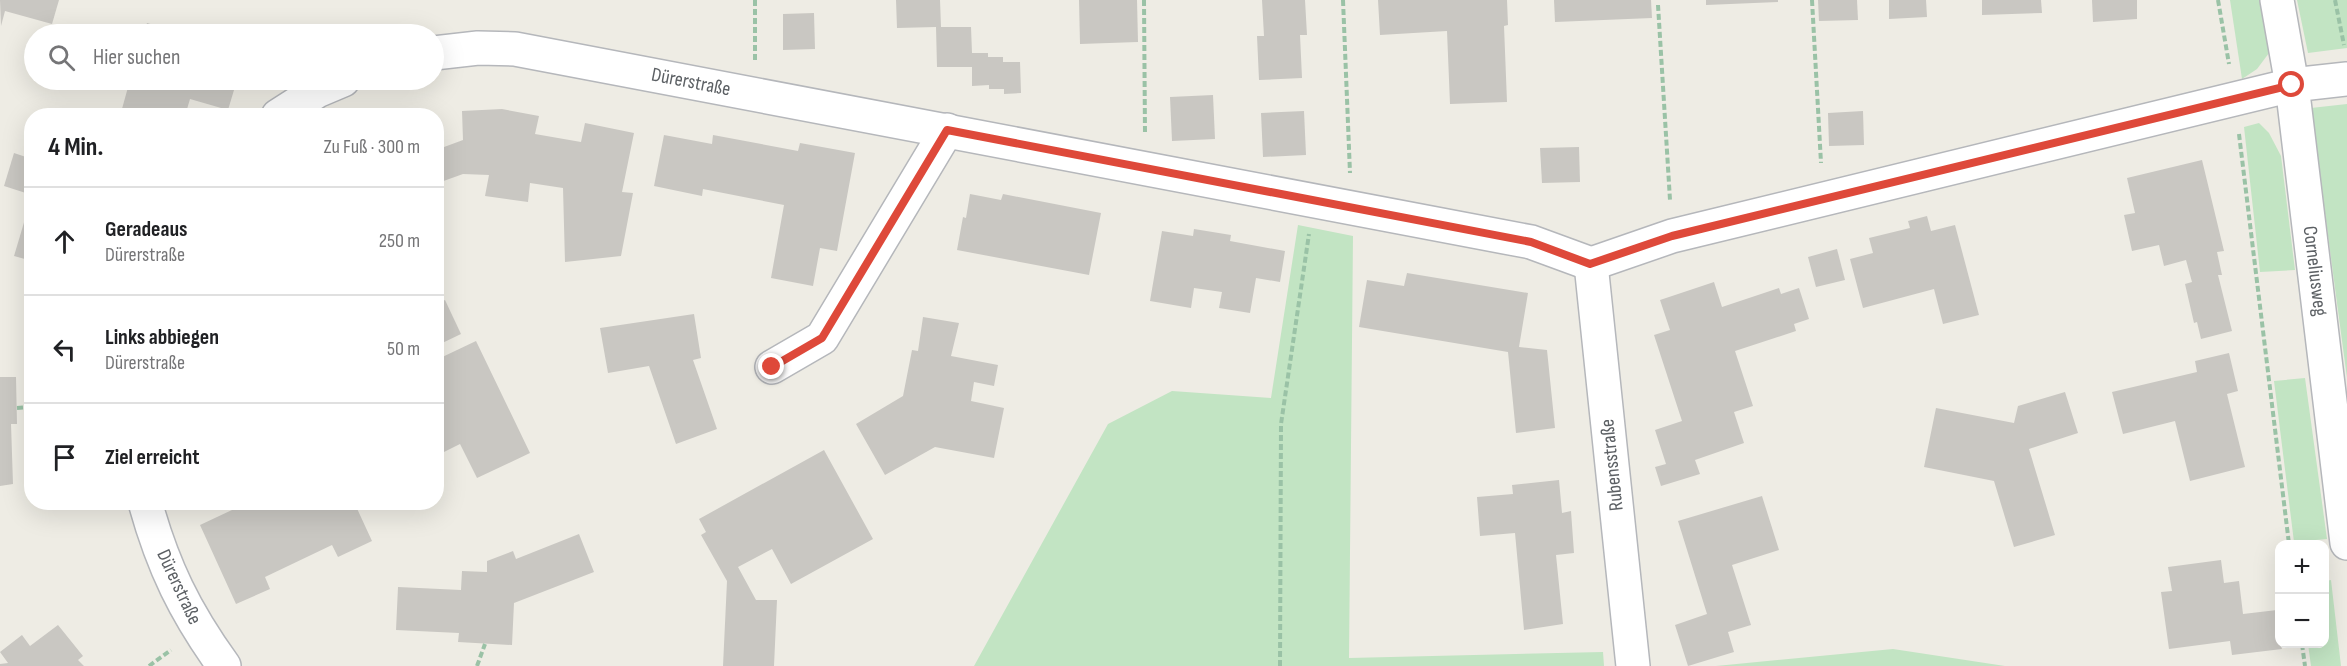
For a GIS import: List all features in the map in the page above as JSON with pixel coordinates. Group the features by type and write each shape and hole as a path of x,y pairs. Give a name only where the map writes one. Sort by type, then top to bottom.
{"street":[{"name":"Corneliusweg","path":"2277,0 2292,85 2347,543"},
{"name":"Dürerstraße","path":"444,52 478,48 515,49 1531,242 1590,264"},
{"path":"1590,264 1672,236 2292,85 2346,65"},
{"path":"290,108 319,90"},
{"path":"772,367 822,338 947,130"},
{"name":"Rubensstraße","path":"1590,264 1633,666"},
{"name":"Dürerstraße","path":"148,510 165,566 179,597 197,629 224,666"}],"path":[{"path":"755,0 755,94"},
{"path":"1144,0 1146,168"},
{"path":"1342,0 1351,207"},
{"path":"1812,0 1824,200"},
{"path":"2218,0 2235,99 2289,540"},
{"path":"2335,0 2346,65"},
{"path":"1658,5 1672,236"},
{"path":"1280,666 1281,424 1314,200"},
{"path":"17,408 24,408"},
{"path":"477,666 485,644"},
{"path":"2303,648 2305,666"}],"green space":[{"path":"2230,0 2262,0 2269,53 2257,69 2242,79"},
{"path":"2297,0 2347,0 2347,48 2308,53"},
{"path":"2347,104 2347,378 2311,108"},
{"path":"2259,123 2269,133 2281,156 2295,270 2260,272 2244,127"},
{"path":"1298,225 1353,236 1349,658 1603,652 1604,666 974,666 1108,424 1172,391 1271,398"},
{"path":"2305,378 2327,539 2294,540 2274,381"},
{"path":"2329,580 2331,580 2341,666 2311,666 2309,648 2329,648"},
{"path":"1893,649 2005,666 1716,666"}],"building":[{"path":"0,0 59,0 52,24 5,11 1,26"},
{"path":"896,0 940,0 941,27 971,27 972,53 988,53 988,57 1003,57 1003,62 1020,62 1021,93 1004,94 1004,89 989,89 989,85 972,86 972,67 937,67 936,27 897,28"},
{"path":"1079,0 1137,0 1138,42 1080,44"},
{"path":"1262,0 1305,0 1307,35 1300,35 1302,78 1259,80 1257,36 1264,36"},
{"path":"1378,0 1507,0 1508,25 1504,26 1507,102 1450,104 1447,31 1380,35"},
{"path":"1554,0 1651,0 1652,18 1555,22"},
{"path":"1706,0 1778,0 1778,2 1706,5"},
{"path":"1818,0 1857,0 1858,20 1819,21"},
{"path":"1889,0 1926,0 1927,17 1889,19"},
{"path":"1982,0 2041,0 2042,13 1982,15"},
{"path":"2092,0 2137,0 2137,19 2093,22"},
{"path":"814,13 815,49 783,50 783,14"},
{"path":"127,90 234,90 229,108 190,99 187,108 122,108"},
{"path":"1213,95 1215,139 1172,141 1170,97"},
{"path":"502,109 539,116 535,134 581,142 585,123 634,133 622,192 633,193 621,256 565,262 563,188 530,183 528,202 485,196 489,175 463,174 444,181 444,147 463,140 462,111"},
{"path":"1304,111 1306,155 1263,157 1261,113"},
{"path":"1863,111 1864,145 1829,146 1828,113"},
{"path":"664,135 712,144 713,135 798,151 800,143 855,153 837,251 820,248 813,286 771,278 784,205 703,189 702,196 654,186"},
{"path":"1579,147 1580,182 1542,183 1540,148"},
{"path":"14,153 24,156 24,192 4,186"},
{"path":"2202,160 2224,251 2217,252 2222,275 2218,275 2232,331 2201,339 2197,322 2194,323 2185,284 2192,282 2186,260 2164,266 2159,245 2132,251 2124,215 2135,213 2127,178"},
{"path":"970,194 1001,200 1003,194 1101,213 1089,275 957,250"},
{"path":"1927,216 1931,231 1955,225 1979,315 1943,324 1934,289 1863,308 1850,259 1873,253 1869,238 1910,228 1908,221"},
{"path":"24,222 24,259 14,256"},
{"path":"1194,229 1231,235 1230,241 1285,251 1280,282 1256,278 1250,313 1219,308 1222,292 1194,288 1191,308 1150,301 1162,231 1193,236"},
{"path":"1837,249 1845,280 1816,287 1808,257"},
{"path":"1407,273 1528,293 1519,347 1547,350 1555,428 1516,433 1508,352 1359,327 1367,280 1404,286"},
{"path":"1714,282 1722,307 1779,288 1781,294 1799,288 1809,319 1794,324 1796,331 1735,351 1753,406 1734,412 1744,443 1695,460 1700,474 1661,486 1655,467 1666,464 1655,430 1682,421 1654,335 1670,330 1660,300"},
{"path":"444,300 461,334 444,342"},
{"path":"694,314 701,358 693,360 717,429 676,444 649,366 608,373 600,328"},
{"path":"923,317 959,323 951,356 998,365 994,386 974,382 971,401 1004,408 994,458 935,447 885,475 856,424 903,396 912,350 918,351"},
{"path":"476,341 530,453 477,478 460,444 444,452 444,356"},
{"path":"2229,353 2238,391 2227,394 2245,467 2190,481 2175,421 2123,434 2112,392 2197,372 2195,361"},
{"path":"0,377 16,377 17,424 11,424 13,484 0,486"},
{"path":"2065,392 2078,433 2029,449 2055,535 2014,547 1994,481 1924,467 1936,408 2014,423 2018,406"},
{"path":"824,450 873,539 791,584 772,549 738,567 756,600 777,600 774,666 723,666 727,581 701,535 706,532 699,519"},
{"path":"1559,480 1562,513 1571,511 1574,553 1556,555 1563,624 1524,630 1515,533 1480,536 1477,497 1513,494 1512,485"},
{"path":"1762,496 1779,550 1732,565 1751,625 1728,632 1734,652 1688,666 1675,625 1707,614 1678,521"},
{"path":"232,510 358,510 372,541 338,557 332,545 265,577 270,589 236,604 200,525"},
{"path":"579,534 594,572 514,603 512,645 458,642 459,633 396,630 398,587 461,590 462,571 487,572 487,561 513,551 516,559"},
{"path":"2221,560 2224,583 2239,581 2243,614 2275,610 2275,648 2282,649 2232,655 2230,641 2169,649 2161,592 2172,591 2168,567"},
{"path":"58,625 83,656 78,660 84,666 0,666 0,664 8,663 0,652 22,635 30,646"}],"route":[{"path":"772,367 822,338 947,130 1531,242 1590,264 1672,236 2292,85"}]}
